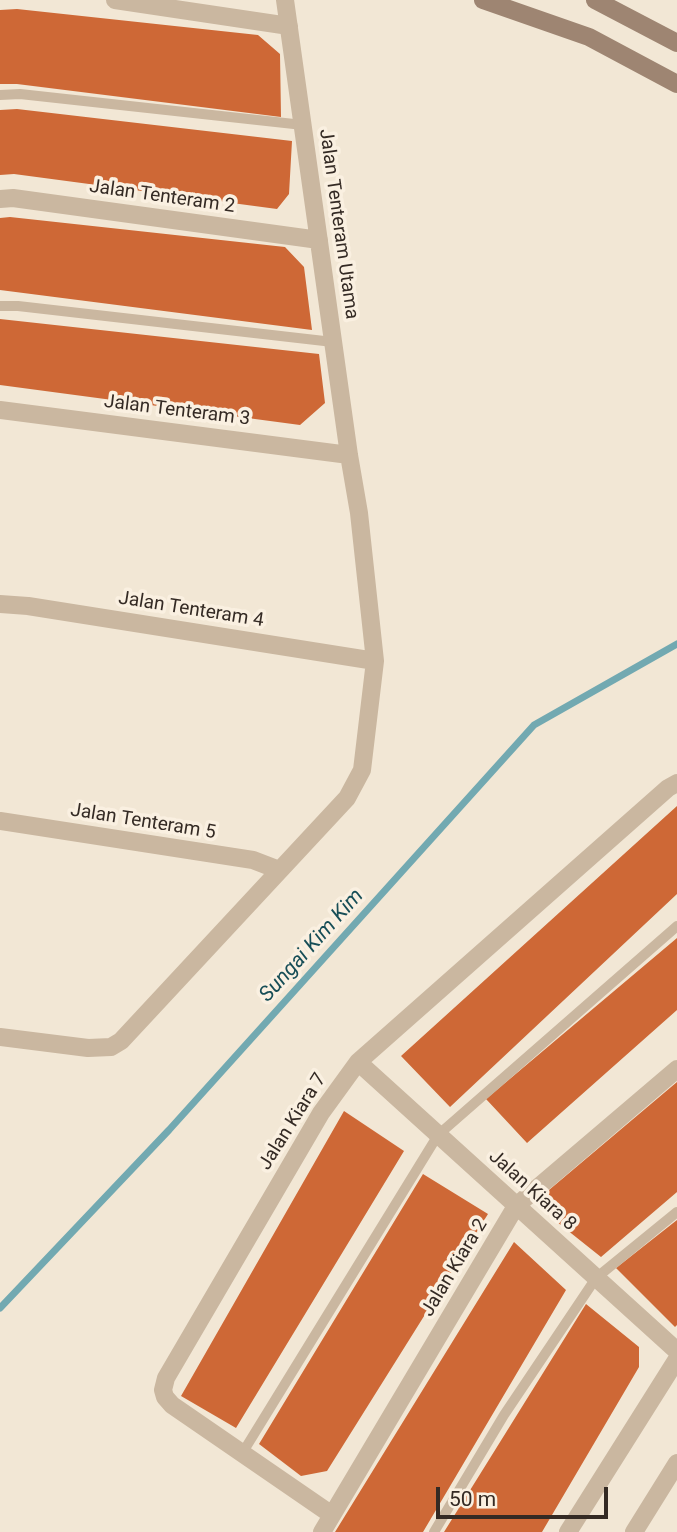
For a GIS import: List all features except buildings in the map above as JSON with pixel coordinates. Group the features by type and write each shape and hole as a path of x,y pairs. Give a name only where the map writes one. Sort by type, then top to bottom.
{"main road":[{"path":"483,0 589,37 677,83"},
{"path":"595,0 677,43"}],"street":[{"path":"115,0 289,26"},
{"name":"Jalan Tenteram Utama","path":"0,1037 102,1049 121,1041 347,797 362,770 375,661 359,513 285,0"},
{"name":"Jalan Tenteram 2","path":"0,199 13,198 319,240"},
{"name":"Jalan Tenteram 3","path":"0,410 349,455"},
{"name":"Jalan Tenteram 4","path":"0,604 28,606 375,661"},
{"name":"Jalan Kiara 7","path":"332,1515 172,1405 165,1397 163,1384 321,1113 358,1062 668,788 677,783"},
{"name":"Jalan Tenteram 5","path":"0,821 253,860 279,870"},
{"name":"Jalan Kiara 8","path":"358,1062 677,1351"},
{"name":"Jalan Kiara 2","path":"322,1532 516,1206 677,1069"},
{"path":"568,1532 677,1359"},
{"path":"634,1532 677,1463"}],"lane":[{"path":"0,95 20,94 303,124"},
{"path":"0,306 333,342"},
{"path":"243,1452 438,1135 677,926"},
{"path":"434,1532 504,1415 596,1278 677,1212"}],"waterway":[{"name":"Sungai Kim Kim","path":"0,1308 169,1130 534,725 677,644"}]}
